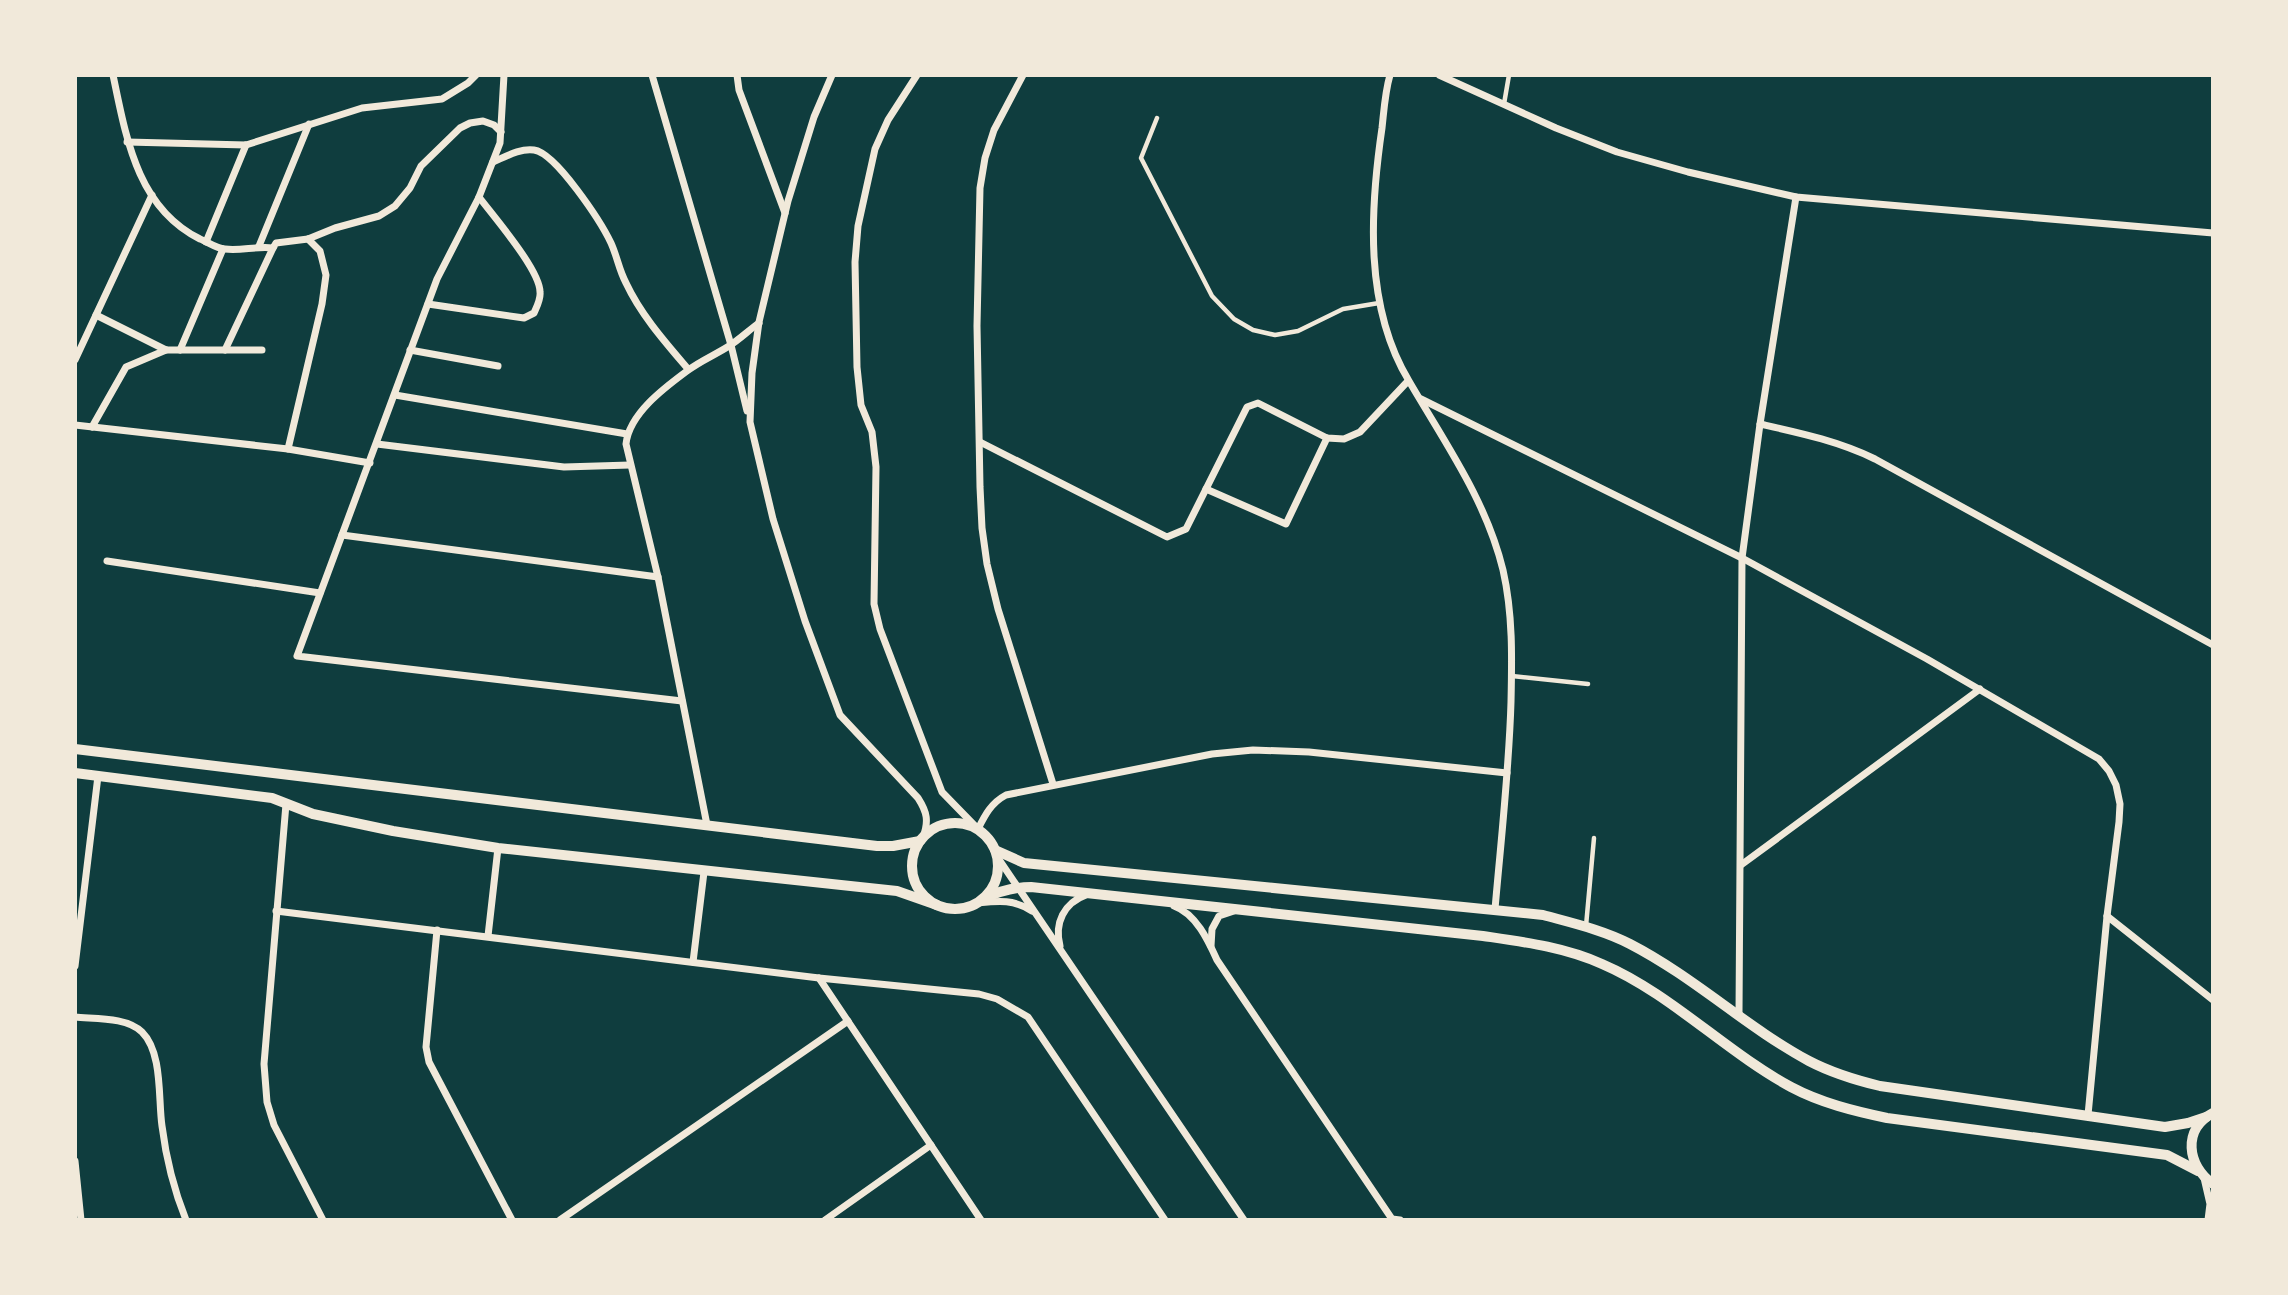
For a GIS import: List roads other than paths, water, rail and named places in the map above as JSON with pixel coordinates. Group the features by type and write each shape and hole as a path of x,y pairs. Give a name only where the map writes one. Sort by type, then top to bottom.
{"main road":[{"path":"75,749 877,846 892,846 922,839"},
{"path":"75,773 272,799 313,814 393,831 498,848 897,891 937,905 961,909 997,892 1018,887 1543,944 1577,954 1626,976 1791,1086 1846,1109 1887,1118 2167,1155 2205,1177"},
{"path":"937,905 922,893 914,876 913,858 922,839 931,830 949,823 978,829 997,854 999,867 995,884 981,900"},
{"path":"997,854 1024,863 1544,915 1628,943 1801,1056 1842,1076 1880,1086 2165,1126 2188,1123 2210,1113"},
{"path":"2205,1177 2191,1152 2191,1142 2194,1132 2210,1113"}],"street":[{"path":"113,75 127,142 140,177 173,221 189,233 223,249 259,246 273,248"},
{"path":"127,142 246,145 362,108 442,99 476,75"},
{"path":"504,75 500,143 480,197 449,255 428,304 297,656 682,701"},
{"path":"652,75 732,345 773,519 805,621 840,715 918,798 925,809 927,819 922,839"},
{"path":"737,75 739,90 786,213"},
{"path":"750,422 751,373 760,322 786,213 814,117 832,75"},
{"path":"917,75 888,120 875,149 858,226 855,261 857,367 861,405 872,432 876,467 874,604 880,629 942,792 978,829 987,811 999,799 1021,791 1212,754 1253,750 1309,752 1507,773"},
{"path":"1023,75 994,130 985,158 980,188 977,301 982,528 998,609 1053,785"},
{"path":"1390,75 1375,195 1375,260 1379,303 1387,338 1408,381 1466,475 1496,543 1511,618 1512,676 1507,773 1495,909"},
{"path":"1439,75 1556,128 1617,152 1796,197 2213,233"},
{"path":"225,351 276,243 308,239 335,228 379,216 395,206 410,187 421,166 460,128 470,123 483,121 502,132"},
{"path":"259,246 309,124"},
{"path":"206,242 246,145"},
{"path":"493,162 516,152 534,150 552,159 590,207 611,243 626,283 654,329 688,369"},
{"path":"75,360 152,195"},
{"path":"428,304 524,318 534,313 541,295 539,284 532,269 480,197"},
{"path":"1739,1014 1742,558 1796,197"},
{"path":"288,449 322,304 326,275 320,251 308,239"},
{"path":"180,351 223,249"},
{"path":"96,315 166,350 262,350"},
{"path":"707,825 658,577 630,465 627,434 649,404 688,369 732,345 760,322"},
{"path":"92,427 126,367 166,350"},
{"path":"410,350 498,366"},
{"path":"980,442 1167,537 1186,529 1247,407 1258,403 1327,438 1344,439 1360,432 1408,381"},
{"path":"395,395 627,434"},
{"path":"1420,399 1742,558 2099,759 2116,785 2120,804 2088,1115"},
{"path":"1760,424 1827,439 1875,459 2213,645"},
{"path":"75,425 288,449 370,463"},
{"path":"1206,489 1286,524 1327,438"},
{"path":"377,444 564,467 630,465"},
{"path":"342,535 658,577"},
{"path":"107,561 320,593"},
{"path":"1741,865 1980,690"},
{"path":"75,966 98,776"},
{"path":"286,804 264,1064 267,1102 274,1125 324,1220"},
{"path":"488,936 498,848"},
{"path":"997,854 1244,1220"},
{"path":"694,962 705,872"},
{"path":"1061,950 1058,925 1063,911 1078,898 1091,893"},
{"path":"981,900 1014,902 1035,913"},
{"path":"1163,902 1182,909 1189,915 1392,1219 1400,1220"},
{"path":"1211,946 1212,929 1219,916 1235,910"},
{"path":"276,911 819,978 979,994 997,999 1028,1017 1165,1220"},
{"path":"2107,916 2213,1000"},
{"path":"437,930 426,1048 429,1062 512,1220"},
{"path":"819,978 981,1220"},
{"path":"75,1017 112,1020 132,1025 142,1032 150,1044 156,1064 162,1127 174,1191 186,1220"},
{"path":"560,1220 848,1021"},
{"path":"825,1220 931,1145"},
{"path":"75,1161 81,1220"},
{"path":"2205,1177 2210,1205 2208,1220"}],"lane":[{"path":"1503,105 1509,75"},
{"path":"1157,118 1141,158 1212,296 1234,319 1253,330 1275,335 1298,331 1343,309 1379,303"},
{"path":"1512,676 1588,684"},
{"path":"1586,927 1594,838"}]}
